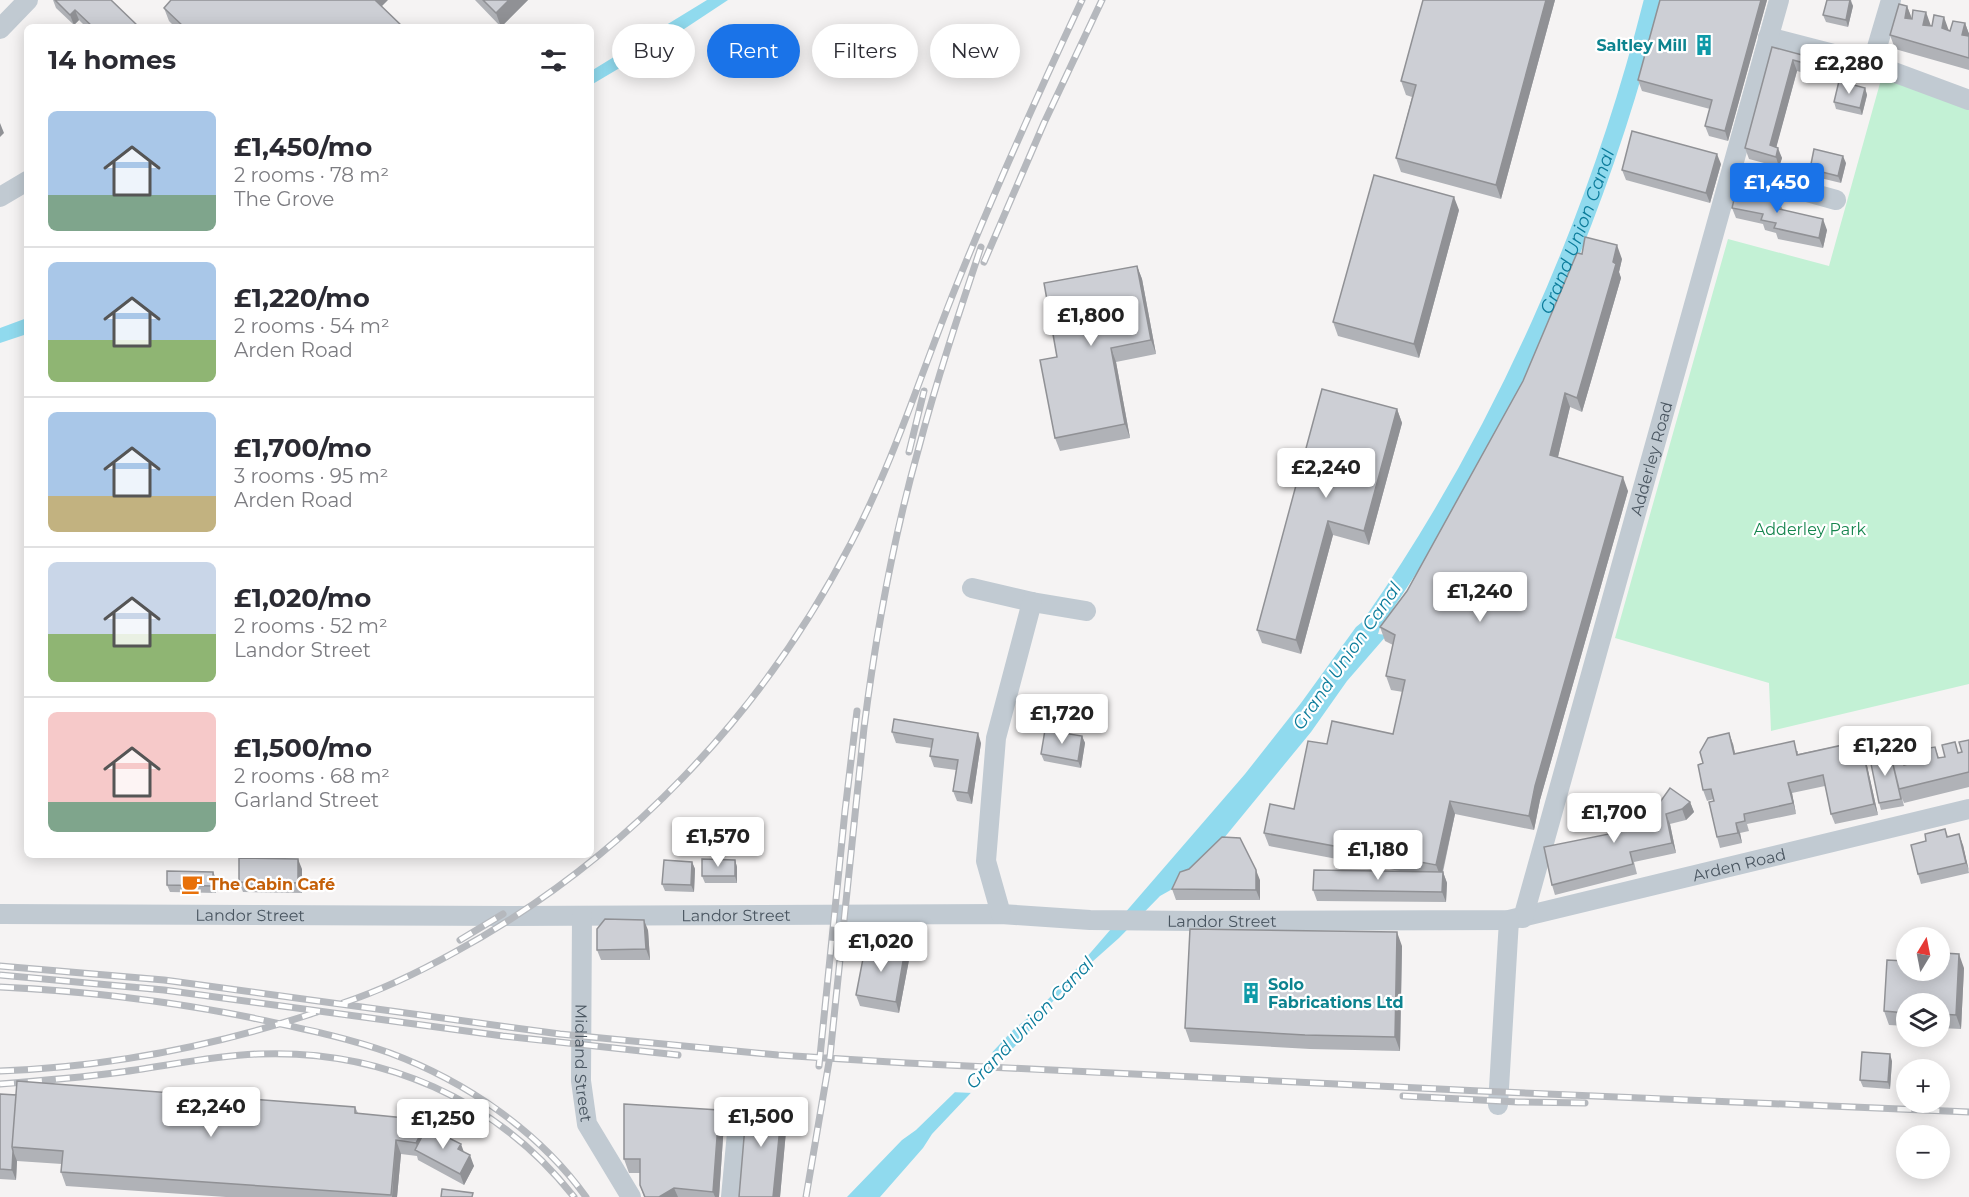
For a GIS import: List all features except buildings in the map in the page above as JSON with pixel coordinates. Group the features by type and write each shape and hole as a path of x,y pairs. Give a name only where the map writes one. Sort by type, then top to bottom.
{"street":[{"path":"0,29 28,0"},
{"name":"Adderley Road","path":"1498,1105 1516,919 1732,171 1779,0"},
{"path":"1872,64 1891,0"},
{"path":"1768,37 1872,64 1969,100"},
{"path":"1732,171 1836,200"},
{"path":"0,197 24,184"},
{"path":"972,588 1032,602 1086,611"},
{"path":"1001,914 986,861 996,738 1032,602"},
{"name":"Arden Road","path":"1516,919 1969,809"},
{"name":"Landor Street","path":"0,914 582,916 1001,914 1090,920 1516,919"},
{"name":"Midland Street","path":"582,916 581,1081 587,1124 631,1197"},
{"path":"731,1197 738,1122"}],"green space":[{"name":"Adderley Park","path":"1882,76 1969,109 1969,684 1771,731 1769,683 1615,638 1728,239 1829,266"}],"water":[{"path":"707,0 728,0 692,24 668,24"},
{"path":"612,58 612,73 594,83 594,69"},
{"path":"24,319 24,335 0,343 0,328"},
{"path":"1383,600 1390,605 1378,634 1387,635 1347,681 1311,732 1224,838 1176,887 1160,896 1119,938 1083,970 1033,1022 1033,1027 932,1134 923,1148 880,1197 847,1197 902,1140 916,1130 954,1093 1014,1029 1039,1009 1079,966 1245,774 1301,703 1356,627 1377,610"}],"pier":[{"path":"988,1052 1012,1054 973,1093 950,1092"}],"waterway":[{"name":"Grand Union Canal","path":"1373,622 1420,551 1463,477 1504,401 1541,323 1604,163 1653,0"}],"railway":[{"path":"594,858 631,827 683,777 732,723 776,666 816,606 867,511 895,446 988,209 1082,0"},
{"path":"984,262 1044,123 1102,0"},
{"path":"806,1197 830,1056 864,728 886,586 901,516 926,422 981,247"},
{"path":"909,452 924,391"},
{"path":"819,1066 857,711"},
{"path":"343,1003 400,980 455,952 517,915 594,858"},
{"path":"460,940 503,914"},
{"path":"0,966 164,980 560,1034 778,1055 1480,1091 1969,1112"},
{"path":"0,975 164,990 503,1036 678,1055"},
{"path":"0,987 96,994 190,1007 322,1033 390,1053 446,1078 473,1093 498,1111 546,1151 586,1197"},
{"path":"0,1071 81,1065 161,1053 240,1035 317,1012"},
{"path":"0,1084 100,1075 240,1055 304,1055 349,1060 392,1071 434,1087 473,1107 510,1133 543,1163 574,1197"},
{"path":"1403,1096 1585,1103"}],"place":[{"name":"Saltley Mill","path":"1704,45"},
{"name":"The Cabin Café","path":"192,884"},
{"name":"Solo Fabrications Ltd","path":"1251,993"}]}
